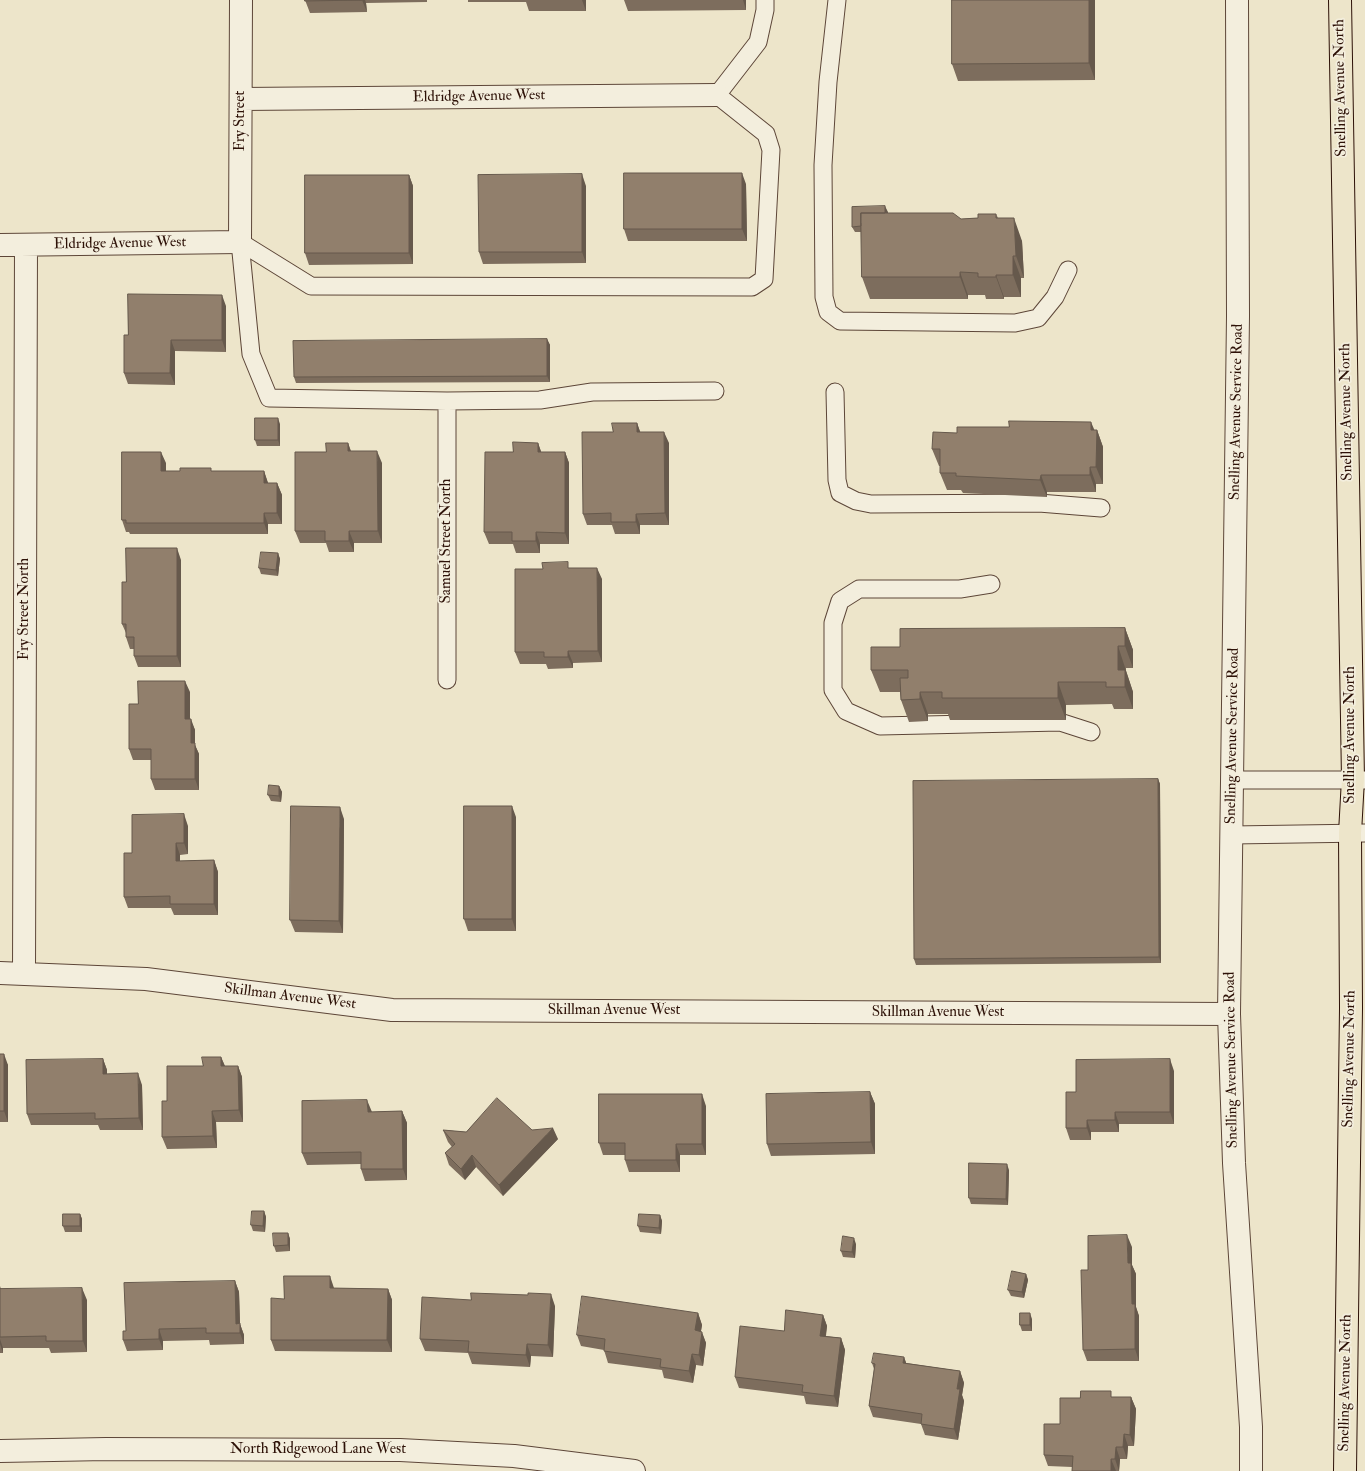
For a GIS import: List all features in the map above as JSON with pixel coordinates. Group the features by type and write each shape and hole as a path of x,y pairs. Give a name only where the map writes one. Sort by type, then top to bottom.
{"main road":[{"name":"Snelling Avenue North","path":"1340,0 1359,779 1350,1008 1345,1471"}],"street":[{"name":"Fry Street","path":"240,242 241,0"},
{"name":"Snelling Avenue Service Road","path":"1237,0 1238,316 1229,1014 1234,1163 1251,1427 1251,1471"},
{"name":"Eldridge Avenue West","path":"241,99 717,95"},
{"name":"Eldridge Avenue West","path":"0,245 240,242"},
{"name":"Fry Street North","path":"24,972 26,245"},
{"name":"Skillman Avenue West","path":"0,973 24,972 146,979 392,1010 1229,1014"},
{"name":"North Ridgewood Lane West","path":"0,1451 106,1449 400,1450 514,1456 634,1471"}],"lane":[{"path":"240,242 311,286 752,287 764,279 771,150 766,134 717,95 758,42 765,10 765,0"},
{"path":"837,0 828,82 823,165 824,297 828,312 840,321 1015,323 1038,318 1055,297 1068,270"},
{"path":"240,242 251,354 269,398 447,402 540,400 592,392 715,391"},
{"path":"835,392 837,480 840,493 856,501 871,504 1039,502 1101,508"},
{"name":"Samuel Street North","path":"447,402 447,680"},
{"path":"991,584 960,590 859,590 840,601 833,623 833,690 846,711 880,726 1060,722 1091,732"},
{"path":"1231,780 1359,779"},
{"path":"1232,835 1358,833"}],"building":[{"path":"305,0 362,0 305,1"},
{"path":"952,0 1089,0 1089,63 952,64"},
{"path":"624,173 742,173 742,229 624,229"},
{"path":"582,174 582,252 479,252 478,175"},
{"path":"305,175 409,175 409,253 305,253"},
{"path":"885,206 885,213 861,213 861,226 852,227 852,207"},
{"path":"861,213 953,213 961,219 978,218 978,214 996,214 996,218 1014,218 1016,256 1013,256 1013,275 978,277 978,273 960,272 960,277 862,277"},
{"path":"128,294 222,295 222,340 171,340 170,373 124,373 124,335 128,335"},
{"path":"547,339 547,376 294,377 293,341"},
{"path":"255,418 278,418 278,440 255,440"},
{"path":"1009,421 1091,422 1091,430 1097,430 1096,467 1090,467 1090,475 1041,475 1040,480 956,476 956,473 940,473 940,449 932,449 933,432 957,433 957,427 1009,427"},
{"path":"612,423 637,423 637,432 664,432 665,513 636,514 636,522 611,522 611,513 583,514 582,432 613,432"},
{"path":"513,442 538,443 538,452 565,452 565,533 536,532 536,541 512,541 512,532 484,532 485,452 513,452"},
{"path":"326,443 348,443 348,451 377,451 378,531 349,531 349,541 325,541 325,531 295,531 295,452 326,452"},
{"path":"122,452 161,452 161,471 180,471 180,468 211,468 211,471 264,471 264,483 277,483 277,513 264,513 264,523 126,523 126,520 122,520"},
{"path":"126,548 177,548 177,656 134,656 134,637 126,637 126,624 122,624 122,582 126,582"},
{"path":"261,552 278,553 276,570 259,568"},
{"path":"568,562 568,568 597,568 598,651 568,651 568,657 544,657 544,652 515,652 515,569 543,569 542,563"},
{"path":"1125,628 1125,646 1118,646 1118,670 1125,670 1125,687 1106,687 1106,682 1058,682 1058,698 942,698 942,692 920,692 920,699 901,700 900,678 908,678 908,670 871,670 871,647 900,647 900,629"},
{"path":"138,681 185,681 185,719 191,719 191,743 195,743 195,779 151,779 151,749 129,749 129,704 138,704"},
{"path":"1158,779 1159,957 914,959 913,781"},
{"path":"269,785 279,786 279,796 268,795"},
{"path":"291,806 340,807 339,921 290,920"},
{"path":"464,806 512,806 512,919 464,919"},
{"path":"184,814 184,843 176,843 176,861 214,860 214,904 170,904 170,896 124,897 124,853 132,853 132,815"},
{"path":"0,1054 4,1054 4,1111 0,1111"},
{"path":"202,1057 221,1057 221,1066 238,1066 239,1110 212,1111 213,1136 162,1137 162,1101 167,1101 167,1066 203,1066"},
{"path":"103,1059 103,1074 138,1073 139,1118 95,1119 95,1113 27,1114 26,1060"},
{"path":"1170,1059 1170,1112 1115,1112 1115,1120 1087,1120 1087,1128 1066,1128 1066,1092 1076,1092 1076,1060"},
{"path":"870,1092 871,1142 767,1144 766,1094"},
{"path":"599,1094 702,1094 702,1144 676,1144 676,1160 625,1160 625,1143 599,1143"},
{"path":"497,1098 532,1130 553,1128 499,1185 472,1155 461,1169 445,1153 455,1144 443,1130 466,1132"},
{"path":"367,1100 368,1112 402,1111 403,1169 361,1169 361,1152 302,1153 302,1101"},
{"path":"969,1163 1007,1164 1006,1199 969,1198"},
{"path":"252,1211 264,1211 263,1226 251,1225"},
{"path":"63,1214 80,1214 80,1226 63,1226"},
{"path":"639,1214 660,1215 659,1228 638,1226"},
{"path":"273,1233 288,1233 288,1245 274,1246"},
{"path":"1127,1235 1128,1263 1131,1263 1132,1304 1135,1304 1135,1349 1083,1350 1081,1270 1088,1270 1088,1236"},
{"path":"843,1236 854,1238 852,1252 841,1251"},
{"path":"1012,1271 1026,1274 1022,1292 1008,1290"},
{"path":"284,1276 330,1276 330,1288 388,1289 387,1340 271,1340 271,1298 284,1299"},
{"path":"235,1281 236,1324 240,1323 240,1333 206,1333 206,1328 159,1329 159,1339 123,1340 123,1331 126,1331 124,1283"},
{"path":"82,1288 83,1341 46,1341 46,1336 0,1337 0,1289"},
{"path":"471,1293 528,1295 528,1293 551,1294 548,1345 527,1344 526,1355 468,1352 469,1341 420,1339 422,1297 471,1300"},
{"path":"582,1296 698,1313 695,1330 702,1332 699,1355 692,1354 689,1371 660,1367 661,1359 604,1351 605,1339 577,1335"},
{"path":"786,1310 823,1315 820,1336 841,1338 834,1396 802,1392 803,1385 735,1377 740,1326 784,1331"},
{"path":"1020,1313 1030,1313 1030,1325 1020,1325"},
{"path":"874,1353 904,1357 903,1363 960,1371 957,1389 960,1389 954,1429 921,1424 922,1414 869,1406 875,1364 872,1363"},
{"path":"1081,1391 1111,1391 1111,1397 1131,1397 1130,1435 1124,1434 1123,1447 1116,1447 1115,1459 1111,1459 1111,1471 1072,1471 1073,1456 1044,1455 1044,1424 1060,1424 1060,1398 1080,1398"}]}
